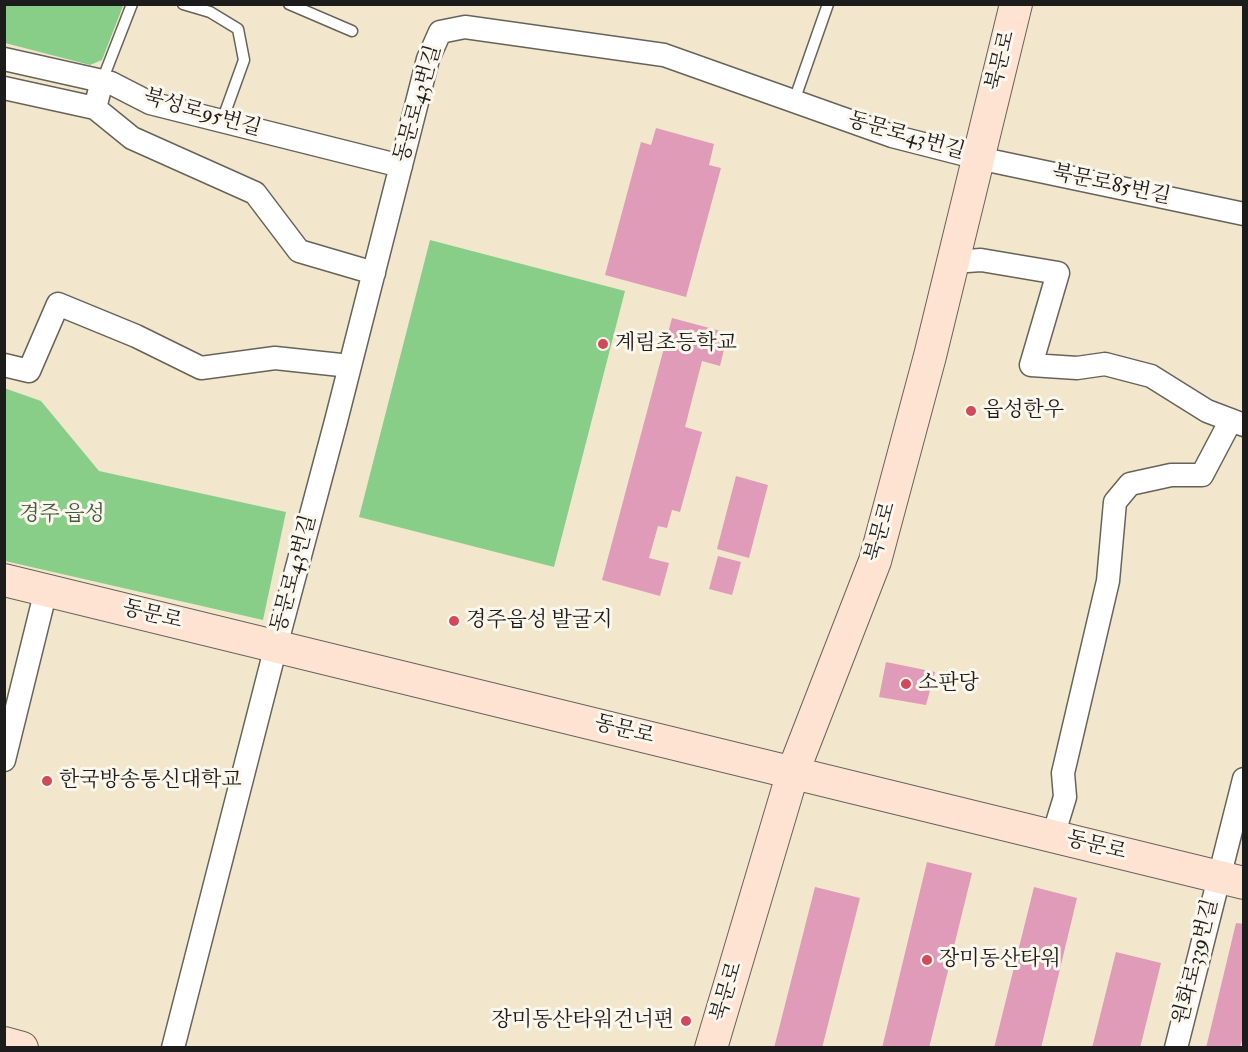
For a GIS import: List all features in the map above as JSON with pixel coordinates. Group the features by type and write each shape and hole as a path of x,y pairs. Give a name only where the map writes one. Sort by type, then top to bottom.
{"street":[{"name":"북문로","path":"711,1047 794,772 875,561 930,356 1016,4"},
{"name":"동문로43번길","path":"173,1047 428,59 440,32 465,27 664,55 892,136 978,158"},
{"name":"북성로95번길","path":"4,59 111,83 150,103 401,166"},
{"path":"95,108 102,81"},
{"path":"4,88 95,108 132,138 255,193 299,251 374,273"},
{"name":"북문로85번길","path":"978,158 1244,214"},
{"path":"953,262 981,260 1058,273 1031,365 1077,368 1105,364 1151,376 1207,411 1237,422 1202,475 1171,475 1130,484 1115,502 1108,581 1063,773 1065,796 1053,836"},
{"path":"4,365 28,371 58,304 136,336 201,368 275,358 350,366"},
{"name":"동문로","path":"4,580 1231,880"},
{"path":"4,760 46,590"},
{"name":"원화로339번길","path":"1176,1047 1231,880 1244,778"},
{"path":"4,1043 22,1047"}],"lane":[{"path":"102,81 132,4"},
{"path":"183,4 210,12 238,30 244,60 222,121"},
{"path":"289,4 352,31"},
{"path":"794,101 828,4"}],"green space":[{"path":"119,4 123,6 102,60 90,65 5,43 5,5"},
{"path":"430,240 625,291 554,567 359,517"},
{"name":"경주 읍성","path":"4,388 41,401 99,471 286,512 263,620 5,561"}],"building":[{"path":"656,128 714,144 709,165 721,168 686,297 605,275 641,142 651,145"},
{"path":"672,318 728,333 720,366 702,361 685,427 702,432 680,512 672,510 667,528 658,526 649,558 669,563 660,596 602,580"},
{"path":"736,476 768,485 749,558 717,549"},
{"path":"718,556 741,562 732,595 709,589"},
{"name":"소판당","path":"886,662 935,672 926,705 879,697"},
{"name":"장미동산타워","path":"927,862 972,873 929,1048 882,1048"},
{"path":"815,887 860,898 822,1048 774,1048"},
{"name":"장미동산타워","path":"1034,887 1077,898 1041,1048 994,1048"},
{"path":"1236,923 1244,924 1244,1032 1240,1048 1206,1048"},
{"name":"장미동산타워","path":"1116,952 1161,963 1140,1048 1092,1048"}],"place":[{"name":"계림초등학교","path":"603,344"},
{"name":"읍성한우","path":"971,411"},
{"name":"경주읍성 발굴지","path":"454,621"},
{"name":"소판당","path":"906,684"},
{"name":"한국방송통신대학교","path":"47,781"},
{"name":"장미동산타워","path":"927,960"},
{"name":"장미동산타워건너편","path":"686,1021"}]}
